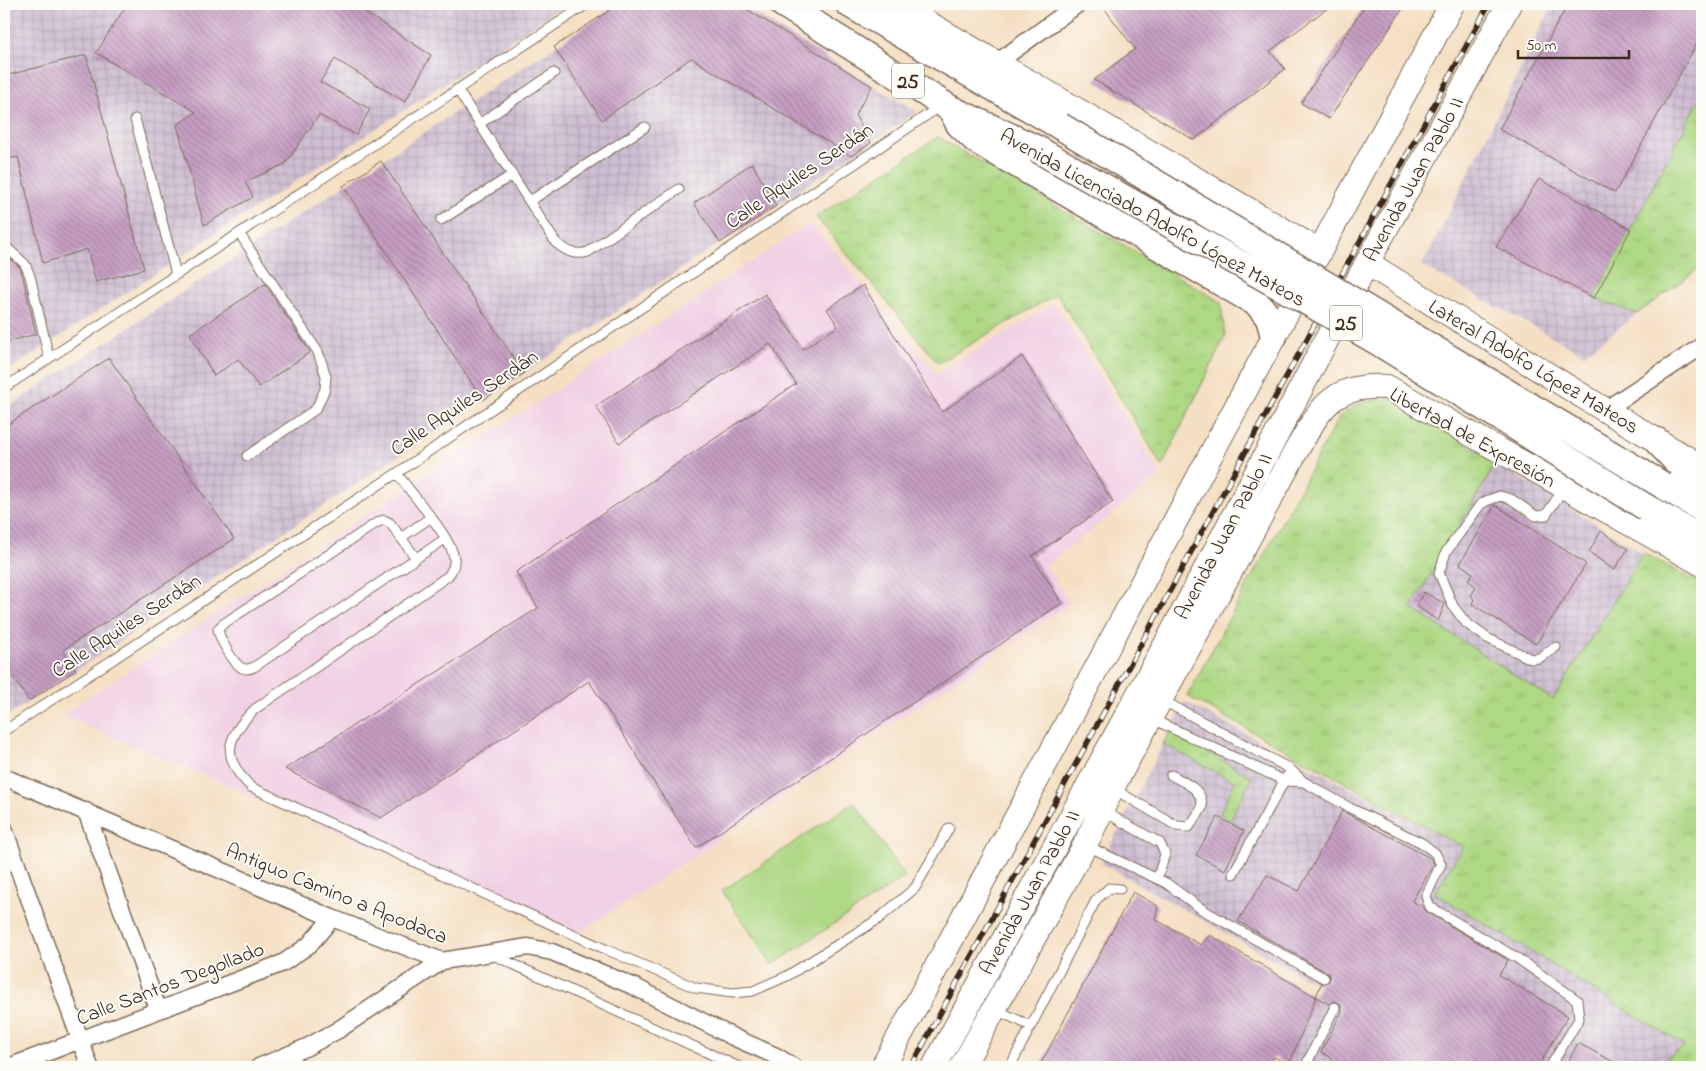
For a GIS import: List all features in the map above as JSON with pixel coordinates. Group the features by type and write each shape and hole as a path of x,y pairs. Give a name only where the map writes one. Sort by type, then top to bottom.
{"main road":[{"name":"Avenida Licenciado Adolfo López Mateos","path":"783,4 948,106 1038,150 1373,339 1647,508 1702,539"},
{"name":"Avenida Licenciado Adolfo López Mateos","path":"849,4 1060,126 1702,509"},
{"path":"883,4 906,36"},
{"path":"895,4 1319,251"},
{"path":"882,1067 1452,4"},
{"name":"Avenida Juan Pablo II","path":"934,1067 1172,632 1367,263 1509,4"},
{"path":"948,106 959,124 977,141 1245,296 1266,312 1273,326 1274,336"},
{"path":"1245,296 1259,292 1271,284 1280,272 1286,259 1288,244 1285,230"},
{"name":"Lateral Adolfo López Mateos","path":"1367,263 1605,410 1702,467"},
{"name":"Libertad de Expresión","path":"962,1067 1085,845 1112,788 1305,436 1320,410 1341,392 1358,387 1388,387 1564,488 1702,564"},
{"path":"1657,441 1702,488"},
{"path":"1128,759 1172,632"},
{"path":"988,968 1010,946 1070,853 1085,845"}],"street":[{"path":"996,64 1078,4"},
{"path":"1605,410 1702,346"},
{"name":"Antiguo Camino a Apodaca","path":"4,777 332,918 442,961 528,946 552,952 635,987 732,1037 776,1056 794,1067"},
{"path":"86,811 158,1009"},
{"path":"4,829 90,1067"},
{"name":"Calle Santos Degollado","path":"9,1067 158,1009 238,982 283,963 309,945 332,918"},
{"path":"259,1067 307,1047 338,1030 442,961"}],"lane":[{"path":"4,388 587,4"},
{"path":"480,124 554,73"},
{"path":"457,89 556,243 568,251 578,255 588,252 679,189"},
{"name":"Calle Aquiles Serdán","path":"4,731 948,106"},
{"path":"135,119 176,274"},
{"path":"530,201 645,127"},
{"path":"441,220 512,175"},
{"path":"239,233 318,352 326,376 326,389 316,409 247,456"},
{"path":"4,245 25,264 30,276 49,358"},
{"path":"396,473 445,539 454,556 454,564 448,576 255,710 242,721 229,749 232,765 251,787 614,953 696,988 733,993 753,991 787,976 877,920 915,888 949,828"},
{"path":"1556,647 1539,658 1532,659 1488,638 1457,613 1444,589 1439,573 1440,564 1446,552 1480,505 1500,496 1511,498 1536,516 1546,515 1564,488"},
{"path":"402,538 430,518"},
{"path":"416,558 390,523 384,520 378,522 223,624 218,629 219,637 240,667 247,670 254,667 445,539"},
{"path":"1157,709 1290,769 1304,782 1430,848 1441,864 1426,896 1430,907 1517,958 1577,1000 1579,1019 1550,1067"},
{"path":"1157,709 1284,781 1304,782"},
{"path":"1233,874 1290,769"},
{"path":"1112,788 1177,826 1189,827 1202,808 1201,797 1196,789 1171,774"},
{"path":"1101,810 1160,843 1165,854 1157,879"},
{"path":"1085,845 1157,879 1203,910 1324,978"},
{"path":"1010,1067 1096,900 1109,888 1120,889"},
{"path":"488,953 739,1067"},
{"path":"1305,1067 1335,1007"},
{"path":"994,1009 1031,1026"}],"shaded area":[{"path":"4,4 566,4 4,373"},
{"path":"619,4 738,4 917,112 4,718 4,410"},
{"path":"1553,4 1702,4 1702,266 1584,354 1422,266"},
{"path":"811,223 937,374 1055,303 1161,476 1045,566 1070,604 578,934 61,715"},
{"path":"1496,463 1643,553 1553,700 1411,608"},
{"path":"1185,702 1463,847 1435,893 1685,1046 1656,1067 1277,1067 1319,985 1101,863"}],"green space":[{"path":"1702,95 1702,266 1637,314 1594,298"},
{"path":"938,137 1221,302 1225,337 1162,466 1057,294 938,363 816,217"},
{"path":"1395,397 1496,463 1411,608 1553,700 1643,553 1702,584 1702,1067 1654,1067 1685,1046 1435,893 1463,847 1187,696 1339,417 1359,403"},
{"path":"1170,731 1252,777 1230,820 1220,813 1235,782 1163,744"},
{"path":"854,802 905,877 772,965 722,891"}],"building":[{"path":"127,4 352,4 431,55 405,102 335,59 320,82 370,109 356,135 319,115 285,164 245,182 253,197 204,225 177,125 196,112 96,53"},
{"path":"619,4 738,4 872,86 855,115 871,143 851,156 691,58 602,120 554,47"},
{"path":"1101,4 1333,4 1270,51 1285,69 1194,140 1094,80 1135,49"},
{"path":"1366,4 1406,4 1329,119 1301,103"},
{"path":"1568,4 1702,4 1702,34 1615,193 1499,129"},
{"path":"86,55 144,269 96,282 87,249 43,263 18,157 4,160 4,76"},
{"path":"381,161 524,373 483,400 343,186"},
{"path":"752,163 776,206 720,243 694,203"},
{"path":"1539,179 1631,229 1594,298 1496,247"},
{"path":"4,253 20,268 36,334 4,343"},
{"path":"265,284 310,352 259,387 238,359 214,376 190,334"},
{"path":"863,285 942,412 1022,356 1113,502 1032,556 1062,603 696,848 589,681 381,818 285,769 538,608 516,572 796,384 770,344 619,443 596,406 765,294 803,349 838,326 827,309"},
{"path":"109,358 234,539 63,650 76,670 29,701 4,664 4,427"},
{"path":"1495,505 1586,564 1536,644 1472,604 1474,599 1471,596 1476,587 1468,580 1473,573 1460,564"},
{"path":"1601,531 1628,549 1614,570 1589,552"},
{"path":"1424,592 1445,604 1438,621 1416,606"},
{"path":"1342,811 1430,858 1434,864 1412,901 1423,907 1427,912 1508,960 1499,975 1568,1016 1538,1067 1346,1067 1321,1052 1342,1011 1340,1004 1335,1001 1329,1004 1316,997 1321,984 1329,981 1329,974 1238,921 1267,875 1299,891"},
{"path":"1218,817 1244,831 1225,870 1196,855"},
{"path":"1133,892 1158,906 1155,919 1201,945 1210,935 1316,997 1289,1065 1274,1057 1268,1067 1039,1067"},
{"path":"1578,1043 1623,1067 1565,1067"}],"railway":[{"path":"911,1067 1489,4"}]}
